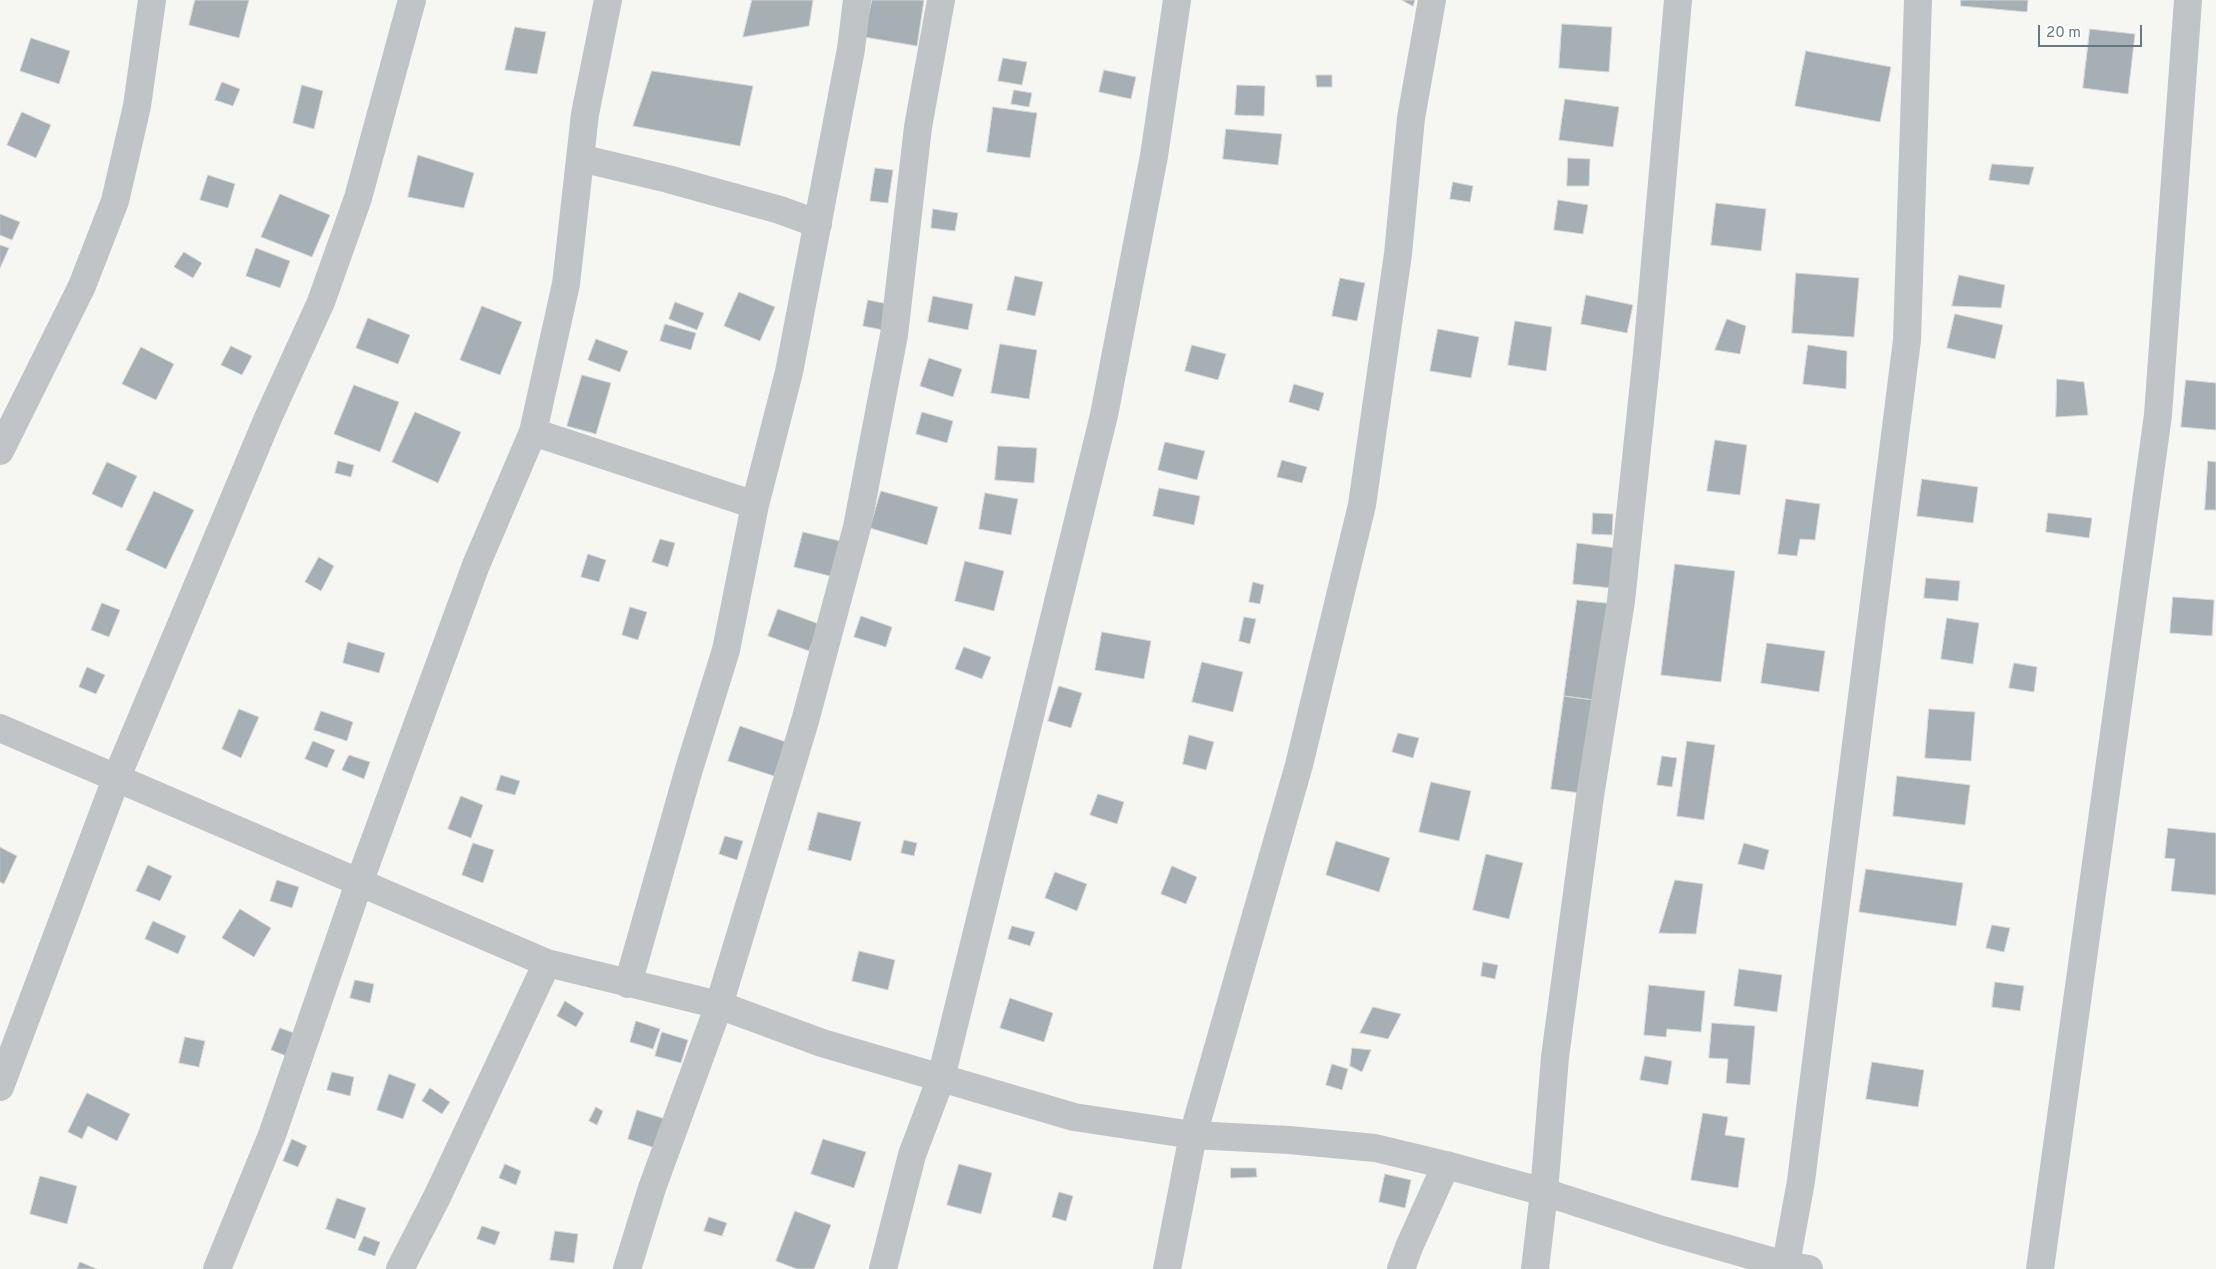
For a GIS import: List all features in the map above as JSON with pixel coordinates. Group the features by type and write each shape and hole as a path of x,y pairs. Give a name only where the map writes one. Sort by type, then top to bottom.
{"street":[{"path":"0,451 82,286 115,201 137,106 152,0"},
{"path":"0,1087 116,779 268,418 321,302 358,198 412,0"},
{"path":"217,1269 272,1134 358,883 476,566 533,432 566,284 584,114 608,0"},
{"path":"628,984 686,778 726,650 755,505 790,372 851,49 857,0"},
{"path":"627,1269 652,1188 719,1005 805,721 857,528 894,335 918,127 941,0"},
{"path":"883,1269 912,1155 941,1078 1104,415 1154,156 1177,0"},
{"path":"1167,1269 1192,1135 1299,765 1362,505 1398,254 1411,118 1432,0"},
{"path":"1534,1269 1544,1192 1558,1037 1590,796 1621,601 1647,354 1678,0"},
{"path":"0,728 547,963 719,1005 822,1044 1074,1117 1192,1135 1289,1140 1375,1148 1446,1164 1544,1192 1662,1230 1793,1268 1801,1181 1907,340 1918,0"},
{"path":"2040,1269 2158,415 2188,0"},
{"path":"580,158 668,179 780,210 818,224"},
{"path":"533,432 755,505"},
{"path":"400,1269 547,963"},
{"path":"1402,1269 1409,1247 1446,1164"}],"building":[{"path":"195,0 249,0 239,38 189,25"},
{"path":"752,0 813,0 809,26 743,37"},
{"path":"872,0 924,0 917,46 864,37"},
{"path":"1402,0 1415,0 1413,6"},
{"path":"1961,0 2028,0 2027,12 1961,6"},
{"path":"1562,24 1612,27 1609,72 1559,68"},
{"path":"515,27 546,32 537,74 505,70"},
{"path":"2090,29 2135,34 2128,94 2083,88"},
{"path":"31,38 70,51 59,84 20,71"},
{"path":"1806,51 1891,67 1880,122 1795,106"},
{"path":"1003,58 1027,62 1022,85 998,81"},
{"path":"1104,70 1136,77 1131,99 1099,92"},
{"path":"652,71 753,86 740,146 633,126"},
{"path":"1316,75 1332,75 1332,87 1317,87"},
{"path":"222,82 240,89 233,106 215,100"},
{"path":"302,85 323,91 314,129 293,123"},
{"path":"1237,85 1265,86 1264,116 1235,115"},
{"path":"1014,90 1032,93 1029,107 1011,104"},
{"path":"1565,99 1619,107 1613,147 1559,140"},
{"path":"993,107 1037,113 1030,158 987,152"},
{"path":"22,112 51,125 36,158 7,145"},
{"path":"1226,129 1282,134 1278,165 1223,159"},
{"path":"418,155 474,173 464,208 408,197"},
{"path":"1568,158 1590,159 1589,186 1567,186"},
{"path":"1992,164 2034,167 2029,185 1989,180"},
{"path":"875,168 893,170 888,203 870,201"},
{"path":"208,175 235,184 228,208 200,200"},
{"path":"1453,182 1473,186 1470,202 1450,199"},
{"path":"280,194 330,215 312,257 261,237"},
{"path":"1558,200 1588,205 1583,234 1554,230"},
{"path":"1716,203 1766,209 1761,251 1711,245"},
{"path":"933,209 958,213 955,231 931,228"},
{"path":"0,214 20,222 12,240 0,235"},
{"path":"0,245 9,248 0,268"},
{"path":"256,248 290,261 280,288 246,276"},
{"path":"184,252 202,263 193,278 174,267"},
{"path":"1796,273 1859,278 1854,337 1792,333"},
{"path":"1959,275 2005,285 2001,308 1952,306"},
{"path":"1015,276 1043,282 1035,316 1007,310"},
{"path":"1340,278 1365,283 1357,321 1332,316"},
{"path":"739,292 775,307 760,341 724,326"},
{"path":"1586,295 1633,305 1627,333 1581,324"},
{"path":"933,296 973,304 968,330 928,322"},
{"path":"868,300 888,304 883,330 863,326"},
{"path":"675,302 704,313 697,330 669,319"},
{"path":"482,306 522,322 500,375 460,360"},
{"path":"1955,314 2003,325 1995,359 1947,348"},
{"path":"368,318 410,335 398,364 356,348"},
{"path":"1727,319 1746,326 1740,354 1715,350"},
{"path":"1515,321 1552,327 1546,371 1508,365"},
{"path":"665,324 696,333 691,350 660,341"},
{"path":"1438,329 1479,337 1471,378 1430,371"},
{"path":"596,339 628,351 620,372 588,360"},
{"path":"1000,344 1037,350 1029,399 991,393"},
{"path":"1192,345 1226,354 1218,380 1185,371"},
{"path":"1808,345 1847,351 1846,389 1803,384"},
{"path":"231,346 252,356 242,375 221,365"},
{"path":"141,347 174,364 156,400 122,384"},
{"path":"929,358 962,369 953,397 920,386"},
{"path":"582,375 611,383 596,434 567,426"},
{"path":"2057,379 2084,382 2088,415 2056,417"},
{"path":"2186,380 2216,383 2216,430 2181,427"},
{"path":"1294,384 1324,393 1319,411 1289,402"},
{"path":"354,385 399,402 380,452 334,434"},
{"path":"415,412 461,432 438,483 392,462"},
{"path":"922,412 953,421 947,443 916,434"},
{"path":"1715,440 1747,445 1740,495 1707,491"},
{"path":"1165,442 1205,451 1197,480 1158,470"},
{"path":"998,446 1037,448 1034,483 995,480"},
{"path":"1282,460 1307,467 1302,483 1277,477"},
{"path":"338,461 354,465 351,477 335,473"},
{"path":"2208,461 2216,462 2216,510 2205,510"},
{"path":"107,462 137,476 122,508 92,494"},
{"path":"1922,479 1978,487 1973,523 1917,516"},
{"path":"1159,488 1200,496 1194,525 1153,516"},
{"path":"154,491 194,510 166,569 126,550"},
{"path":"881,491 938,507 927,545 870,528"},
{"path":"985,493 1018,499 1011,535 979,529"},
{"path":"1786,499 1820,504 1815,540 1800,539 1797,556 1778,554"},
{"path":"1593,513 1613,514 1612,535 1592,534"},
{"path":"2048,513 2092,518 2089,538 2046,532"},
{"path":"803,532 844,542 834,577 794,567"},
{"path":"660,539 675,543 668,567 652,562"},
{"path":"1577,543 1616,548 1611,588 1573,584"},
{"path":"588,554 606,560 599,582 581,577"},
{"path":"319,557 334,566 321,591 305,582"},
{"path":"965,561 1004,571 994,611 955,601"},
{"path":"1675,564 1735,571 1721,682 1661,675"},
{"path":"1926,578 1960,581 1958,601 1924,598"},
{"path":"1253,582 1264,585 1260,604 1249,602"},
{"path":"2173,597 2214,600 2212,636 2170,633"},
{"path":"1577,600 1615,604 1601,701 1564,696"},
{"path":"102,603 120,610 109,637 91,630"},
{"path":"630,607 647,612 638,640 622,635"},
{"path":"778,609 819,624 809,651 768,636"},
{"path":"861,616 892,627 886,647 854,637"},
{"path":"1244,617 1256,619 1250,644 1239,641"},
{"path":"1947,618 1979,623 1973,664 1941,659"},
{"path":"1102,632 1151,641 1144,679 1095,670"},
{"path":"348,642 385,653 379,673 343,663"},
{"path":"1767,643 1825,651 1819,692 1761,683"},
{"path":"964,647 991,657 982,679 955,669"},
{"path":"1202,662 1243,672 1233,712 1192,702"},
{"path":"2014,663 2037,667 2034,692 2009,688"},
{"path":"87,667 105,675 96,694 79,687"},
{"path":"1059,686 1082,693 1071,728 1048,721"},
{"path":"1564,696 1601,701 1587,794 1551,789"},
{"path":"239,709 259,717 241,758 222,749"},
{"path":"1929,709 1975,712 1971,761 1925,758"},
{"path":"321,711 353,722 347,741 314,730"},
{"path":"740,726 786,742 774,776 728,761"},
{"path":"1398,733 1419,738 1413,758 1392,752"},
{"path":"1189,735 1214,742 1206,770 1183,764"},
{"path":"313,741 335,750 327,768 305,759"},
{"path":"1687,741 1715,745 1704,820 1677,816"},
{"path":"349,755 370,762 364,779 342,770"},
{"path":"1662,756 1677,758 1672,787 1657,785"},
{"path":"501,775 520,781 515,795 496,790"},
{"path":"1897,776 1970,785 1965,825 1893,816"},
{"path":"1431,782 1471,791 1459,841 1419,832"},
{"path":"1098,794 1124,802 1117,824 1090,815"},
{"path":"461,796 483,805 471,838 448,829"},
{"path":"818,812 861,822 851,861 808,850"},
{"path":"2168,828 2216,833 2216,895 2171,891 2175,859 2165,858"},
{"path":"725,836 743,841 737,860 719,854"},
{"path":"904,840 917,843 914,856 901,853"},
{"path":"1336,841 1390,858 1379,892 1326,875"},
{"path":"473,843 494,850 483,883 462,875"},
{"path":"1744,843 1769,850 1764,870 1738,864"},
{"path":"0,847 17,856 4,884 0,882"},
{"path":"1486,854 1523,863 1509,919 1473,910"},
{"path":"148,865 172,876 160,901 136,891"},
{"path":"1172,866 1197,877 1186,904 1161,894"},
{"path":"1866,869 1963,883 1956,926 1859,912"},
{"path":"1055,872 1087,884 1077,911 1045,898"},
{"path":"277,880 299,887 292,908 270,901"},
{"path":"1675,880 1703,884 1696,934 1659,933"},
{"path":"240,909 271,928 254,957 222,938"},
{"path":"153,921 186,936 178,954 145,939"},
{"path":"1992,925 2010,928 2004,952 1986,948"},
{"path":"1012,926 1035,932 1030,946 1008,939"},
{"path":"859,951 895,960 888,990 852,981"},
{"path":"1483,962 1498,965 1495,979 1481,976"},
{"path":"1739,969 1782,975 1777,1012 1734,1006"},
{"path":"355,980 374,984 370,1003 350,998"},
{"path":"1995,982 2024,986 2020,1011 1992,1007"},
{"path":"1649,985 1705,991 1701,1032 1667,1029 1666,1037 1644,1035"},
{"path":"1010,998 1053,1013 1044,1042 1000,1028"},
{"path":"565,1001 584,1013 576,1027 557,1016"},
{"path":"1373,1007 1401,1014 1388,1039 1360,1033"},
{"path":"636,1021 660,1029 653,1049 630,1042"},
{"path":"1712,1023 1755,1026 1750,1085 1726,1083 1728,1059 1709,1058"},
{"path":"280,1028 297,1034 289,1057 271,1050"},
{"path":"662,1032 688,1040 681,1063 655,1056"},
{"path":"185,1037 205,1041 199,1067 179,1063"},
{"path":"1352,1048 1371,1050 1362,1072 1350,1066"},
{"path":"1645,1056 1672,1061 1668,1085 1640,1080"},
{"path":"1872,1062 1924,1070 1918,1107 1866,1099"},
{"path":"1332,1064 1348,1069 1342,1090 1326,1085"},
{"path":"332,1072 354,1077 350,1096 327,1090"},
{"path":"389,1074 416,1084 403,1119 377,1110"},
{"path":"430,1088 450,1102 442,1114 422,1101"},
{"path":"87,1093 130,1114 117,1141 88,1126 82,1139 68,1132"},
{"path":"596,1107 603,1111 597,1125 589,1121"},
{"path":"637,1110 668,1120 658,1149 628,1139"},
{"path":"1703,1113 1728,1117 1725,1135 1745,1138 1738,1188 1691,1180"},
{"path":"292,1139 307,1146 298,1167 283,1161"},
{"path":"823,1139 866,1152 854,1188 811,1174"},
{"path":"505,1164 521,1171 516,1185 499,1178"},
{"path":"959,1164 992,1173 981,1214 947,1205"},
{"path":"1231,1168 1256,1168 1257,1177 1231,1178"},
{"path":"1385,1174 1411,1180 1405,1208 1379,1202"},
{"path":"40,1176 77,1186 67,1224 30,1214"},
{"path":"1059,1192 1073,1196 1066,1221 1052,1217"},
{"path":"337,1198 366,1208 355,1239 326,1229"},
{"path":"795,1211 831,1225 814,1269 797,1269 776,1261"},
{"path":"709,1217 727,1223 722,1236 704,1231"},
{"path":"482,1226 500,1232 495,1245 477,1239"},
{"path":"555,1231 578,1234 574,1263 550,1260"},
{"path":"364,1236 380,1242 375,1256 358,1250"},
{"path":"80,1262 97,1269 77,1269"}]}
